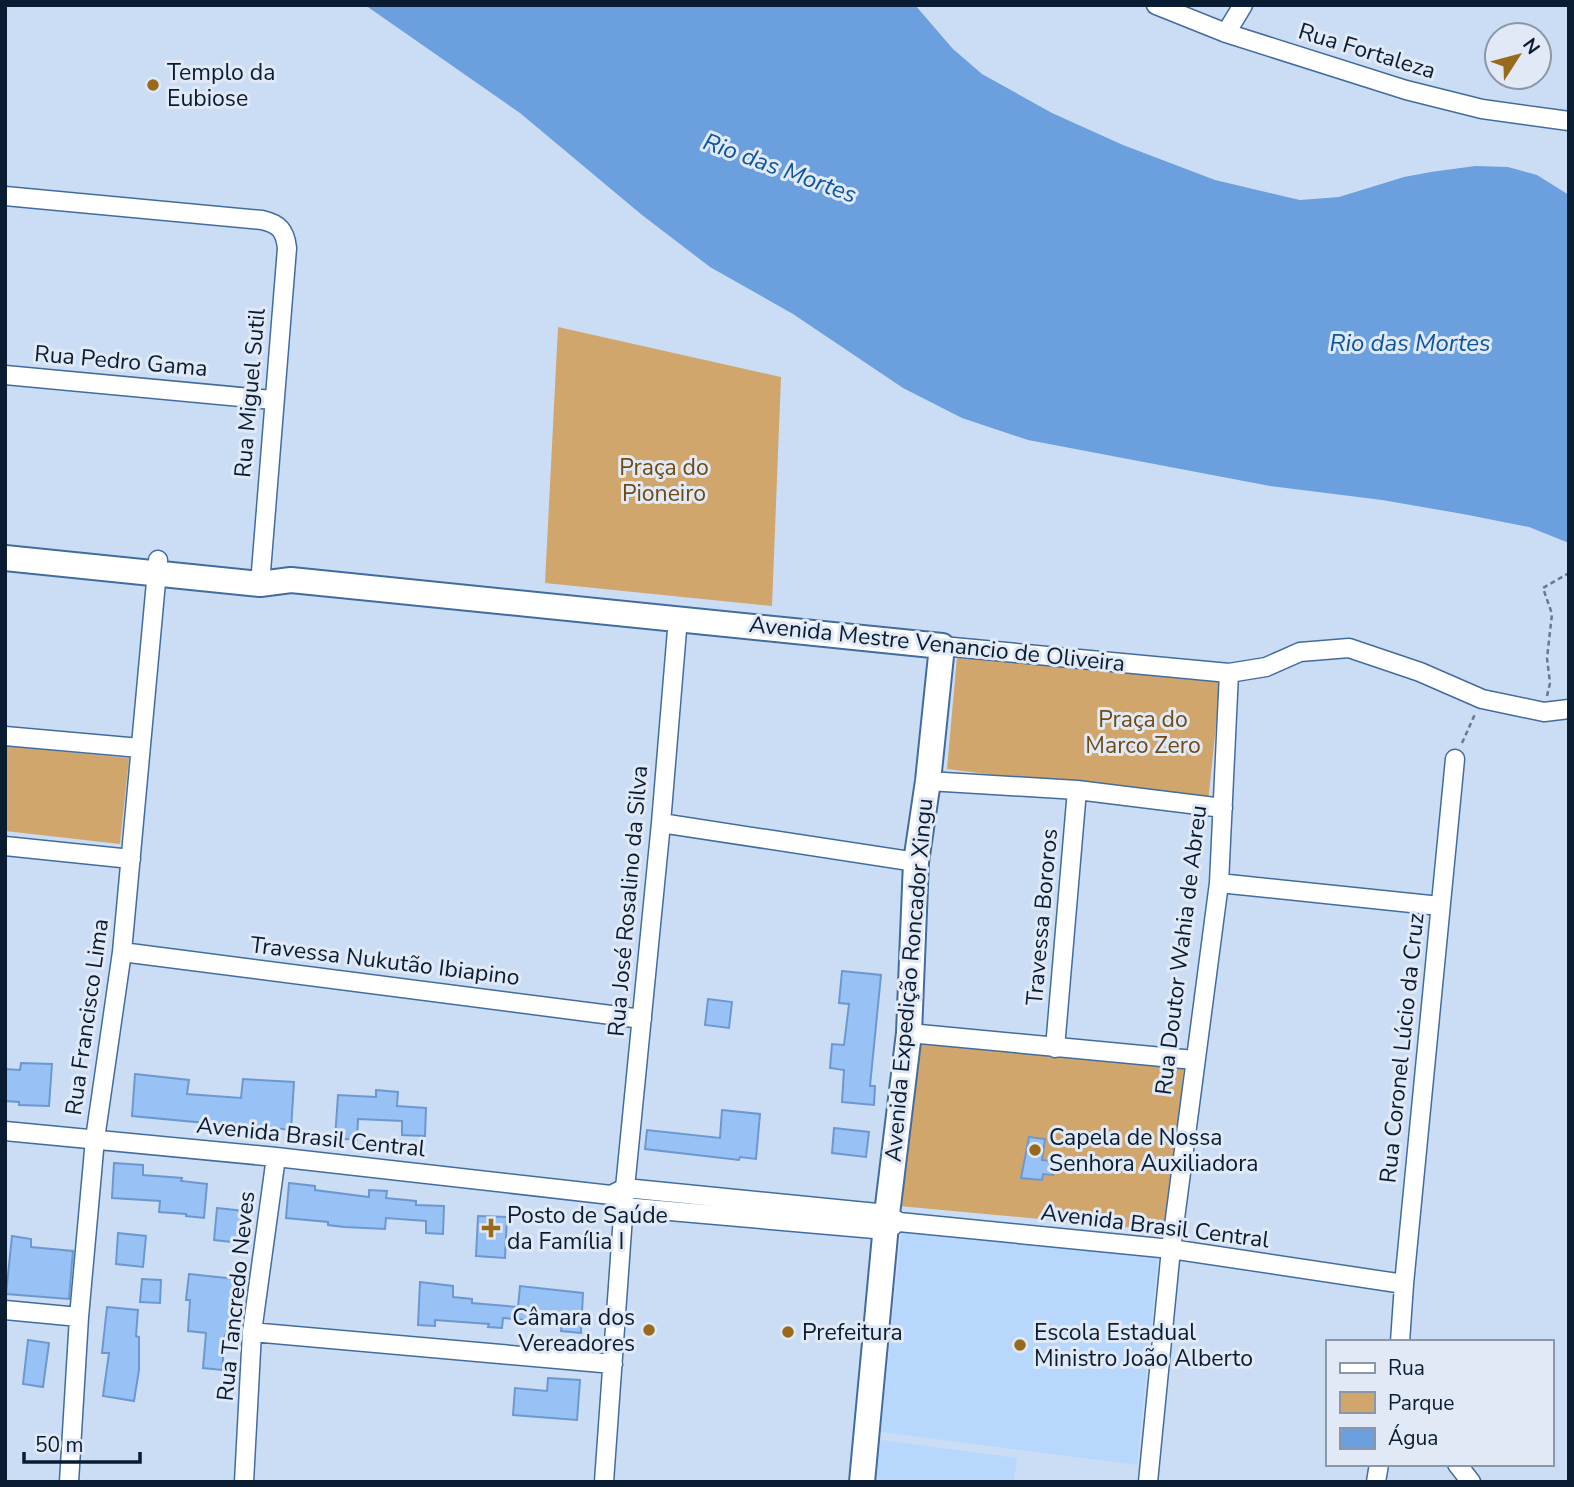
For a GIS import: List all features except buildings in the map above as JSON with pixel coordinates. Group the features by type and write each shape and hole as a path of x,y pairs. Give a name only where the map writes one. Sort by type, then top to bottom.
{"street":[{"name":"Rua Fortaleza","path":"1156,5 1226,33 1406,90 1482,109 1569,121"},
{"path":"1226,33 1242,5"},
{"name":"Rua Miguel Sutil","path":"5,196 262,220 274,223 286,236 261,577"},
{"name":"Rua Pedro Gama","path":"5,375 273,400"},
{"name":"Avenida Mestre Venancio de Oliveira","path":"5,544 157,567"},
{"name":"Avenida Mestre Venancio de Oliveira","path":"5,558 157,567 1229,673 1266,667 1300,652 1349,648 1420,672 1482,699 1544,712 1569,709"},
{"name":"Rua Francisco Lima","path":"69,1482 79,1317 95,1139 122,952 157,567"},
{"name":"Rua José Rosalino da Silva","path":"604,1482 613,1364 620,1197 642,1019 678,618"},
{"name":"Avenida Expedição Roncador Xingu","path":"862,1482 909,1033 916,862 928,780 942,646"},
{"name":"Rua Doutor Wahia de Abreu","path":"1148,1482 1171,1249 1219,883 1229,673"},
{"path":"5,736 140,748"},
{"name":"Rua Coronel Lúcio da Cruz","path":"1400,1340 1455,759"},
{"path":"928,780 1077,790 1223,808"},
{"name":"Travessa Bororos","path":"1055,1048 1077,790"},
{"path":"661,823 916,862"},
{"path":"5,846 131,859"},
{"path":"1219,883 1440,906"},
{"name":"Travessa Nukutão Ibiapino","path":"122,952 642,1019"},
{"path":"909,1033 1194,1060"},
{"name":"Avenida Brasil Central","path":"5,1131 276,1157 620,1197 1171,1249 1404,1284"},
{"name":"Rua Tancredo Neves","path":"244,1482 252,1332 276,1157"},
{"path":"5,1310 79,1317"},
{"path":"252,1332 613,1364"},
{"path":"1459,1466 1471,1482"}],"path":[{"path":"1544,712 1550,683 1547,658 1552,614 1543,588 1569,573"},
{"path":"1455,759 1482,699"}],"shaded area":[{"name":"Escola Estadual Ministro João Alberto","path":"902,1223 1158,1257 1137,1465 881,1432"},
{"path":"874,1439 1017,1458 1014,1482 870,1482"}],"green space":[{"name":"Praça do Pioneiro","path":"558,327 781,377 772,606 545,583"},
{"name":"Praça do Marco Zero","path":"957,657 1221,678 1208,802 947,769"},
{"path":"5,746 129,758 120,844 5,831"},
{"path":"916,1038 1184,1065 1168,1231 899,1206"}],"water":[{"name":"Rio das Mortes","path":"365,5 915,5 953,49 982,74 1052,113 1123,145 1215,180 1300,200 1339,197 1404,177 1475,166 1508,167 1537,175 1569,195 1569,543 1529,527 1463,514 1382,500 1270,486 1028,440 962,418 903,388 793,314 710,267 642,215 520,113"}],"place":[{"name":"Templo da Eubiose","path":"153,85"},
{"name":"Capela de Nossa Senhora Auxiliadora","path":"1035,1150"},
{"name":"Posto de Saúde da Família I","path":"491,1228"},
{"name":"Câmara dos Vereadores","path":"649,1330"},
{"name":"Prefeitura","path":"788,1332"},
{"name":"Escola Estadual Ministro João Alberto","path":"1020,1345"}]}
